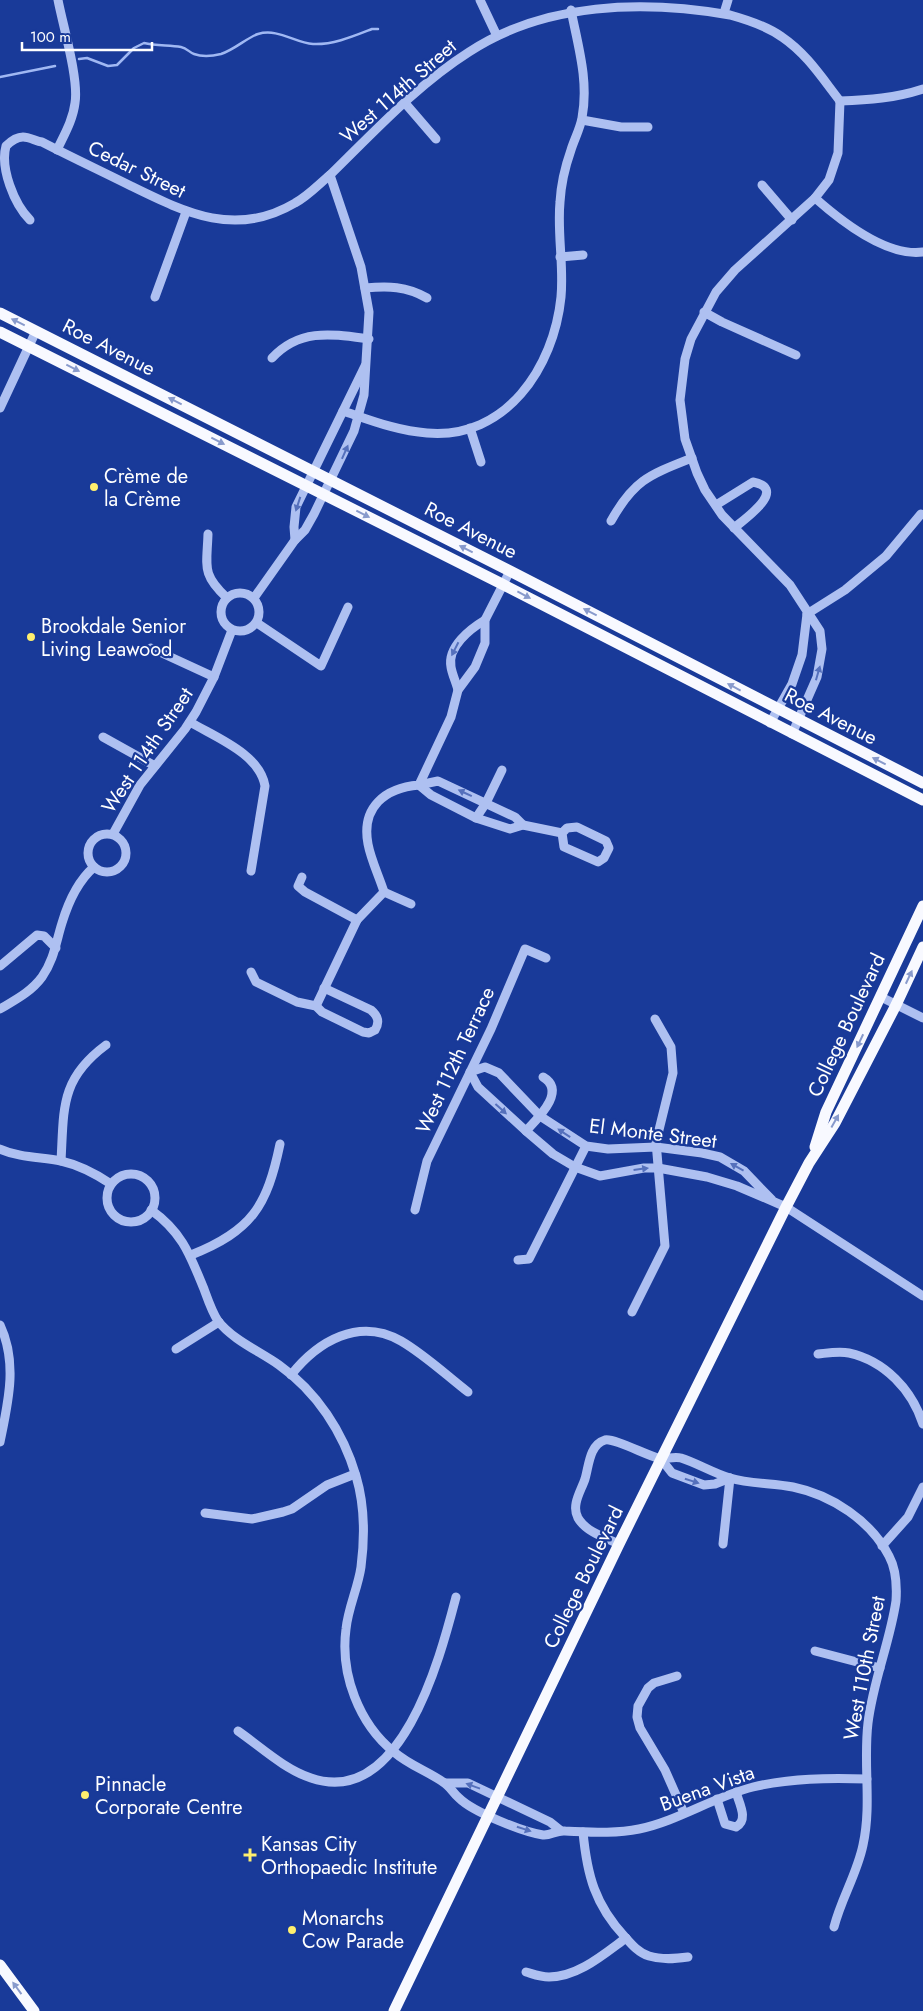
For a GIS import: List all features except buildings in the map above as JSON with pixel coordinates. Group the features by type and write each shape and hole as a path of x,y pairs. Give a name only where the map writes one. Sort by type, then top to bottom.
{"main road":[{"name":"Roe Avenue","path":"0,313 510,570 777,710 923,783"},
{"name":"Roe Avenue","path":"0,332 305,484 923,800"},
{"name":"College Boulevard","path":"809,1163 826,1112 923,906"},
{"name":"College Boulevard","path":"394,2011 619,1544 786,1207 809,1163 835,1123 896,1005 923,947"},
{"path":"0,1965 34,2011"}],"street":[{"path":"57,150 72,119 76,102 76,85 58,0"},
{"path":"480,0 497,36"},
{"name":"West 114th Street","path":"330,175 368,135 469,51 538,18 611,2 645,0 693,5 765,27 795,46 812,64 840,101"},
{"path":"724,13 728,0"},
{"path":"343,411 392,427 428,433 470,428 496,415 521,395 533,380 545,357 557,323 561,296 560,205 562,184 582,120 586,92 585,78 571,10"},
{"path":"792,734 817,677 822,649 820,631 807,614 801,599 790,585 734,528 716,505 697,473 685,439 680,400 685,359 693,333 716,292 731,274 815,198 829,180 836,161 839,145 840,101 879,99 923,89"},
{"path":"405,103 436,139"},
{"path":"582,120 621,127 648,127"},
{"name":"Cedar Street","path":"30,220 19,209 8,192 0,166 4,148 12,140 23,137 42,142 186,212 224,221 253,220 272,214 296,203 330,175"},
{"path":"254,598 305,530 354,432 364,395 369,312 356,251 330,175"},
{"path":"762,185 792,220"},
{"path":"815,198 855,230 890,246 922,254"},
{"path":"154,297 186,212"},
{"path":"560,257 583,255"},
{"path":"365,288 394,286 404,288 426,298"},
{"path":"704,312 796,355"},
{"path":"0,408 36,331"},
{"path":"272,358 291,342 302,338 332,334 368,339"},
{"path":"296,540 294,527 296,507 305,484 367,364"},
{"path":"470,428 481,462"},
{"path":"611,521 621,503 633,489 646,479 692,458"},
{"path":"716,505 753,482 760,483 765,488 767,495 762,505 734,528"},
{"path":"807,614 845,590 886,556 921,514"},
{"path":"208,534 208,576 227,598"},
{"path":"419,784 450,717 458,690 475,667 485,643 485,620 510,570"},
{"path":"243,592 254,598 260,609 257,623 246,631 232,630 225,624 221,615 222,605 227,598 234,593 243,592"},
{"path":"257,623 321,666 348,606"},
{"path":"770,723 792,684 802,655 807,614"},
{"path":"458,690 451,667 451,658 462,637 472,627 485,620"},
{"name":"West 114th Street","path":"113,834 133,796 190,722 214,677 232,630"},
{"path":"151,648 214,677"},
{"path":"190,722 248,756 264,777 265,786 251,871"},
{"path":"103,737 155,766"},
{"path":"476,818 486,803 502,770"},
{"path":"411,904 384,892 368,842 369,820 374,808 389,792 402,786 438,781 515,817 523,826"},
{"path":"419,784 431,795 476,818 510,829 523,826 562,833"},
{"path":"577,827 606,841 609,848 604,858 598,862 564,846 562,833 567,828 577,827"},
{"name":"West 114th Street","path":"101,834 113,834 119,837 126,848 124,861 120,867 109,872 102,872 94,867 88,859 87,853 91,841 101,834"},
{"path":"0,1009 21,997 36,984 51,962 62,923 74,894 84,876 94,867"},
{"path":"302,877 298,886 305,892 357,920"},
{"path":"316,1006 357,920 384,892"},
{"path":"0,966 37,935 44,936 56,948"},
{"name":"West 112th Terrace","path":"415,1210 427,1161 492,1029 525,949 546,958"},
{"path":"250,972 256,982 297,1002 316,1006 322,1012 363,1032 369,1033 375,1030 378,1025 377,1015 371,1010 324,988"},
{"path":"880,997 923,1018"},
{"path":"632,1312 665,1246 656,1142 673,1073 671,1047 655,1019"},
{"path":"61,1161 64,1108 73,1079 84,1063 106,1044"},
{"name":"El Monte Street","path":"772,1200 744,1171 720,1157 656,1147 608,1149 586,1146 540,1116 499,1073 485,1067 470,1072 478,1087 526,1131 553,1154 575,1167 600,1176 644,1168 658,1168 707,1177 737,1186 786,1207 923,1296"},
{"path":"526,1131 540,1116 553,1090 550,1081 542,1077"},
{"path":"192,1256 223,1242 243,1227 251,1217 268,1189 280,1144"},
{"path":"518,1260 529,1259 586,1146"},
{"path":"0,1149 24,1157 61,1161 102,1177 111,1184"},
{"path":"130,1174 144,1178 153,1190 154,1197 151,1210 144,1218 136,1221 120,1219 109,1208 107,1200 111,1184 123,1175 130,1174"},
{"path":"151,1210 178,1234 192,1256 211,1308 219,1322 238,1338 291,1375 316,1398 333,1422 348,1451 363,1512 364,1529 359,1579 346,1626 346,1662 351,1685 364,1719 392,1751 408,1763 447,1783"},
{"path":"176,1350 219,1322"},
{"path":"0,1325 11,1364 8,1402 0,1442"},
{"path":"291,1375 321,1345 334,1338 364,1331 378,1333 401,1341 423,1355 468,1392"},
{"path":"818,1354 848,1353 878,1365 904,1387 915,1405 923,1424"},
{"path":"619,1544 587,1528 578,1518 576,1510 576,1499 585,1477 589,1459 595,1447 605,1440 616,1441 644,1454 661,1459 679,1458 730,1478"},
{"path":"661,1459 672,1473 704,1485 716,1484 730,1478"},
{"path":"205,1513 252,1519 276,1514 292,1509 327,1485 355,1474"},
{"path":"723,1544 730,1478"},
{"name":"West 110th Street","path":"730,1478 793,1487 826,1498 846,1509 862,1522 882,1546 892,1565 896,1586 896,1600 868,1723 866,1750 868,1812 863,1847 857,1866 838,1909 834,1927"},
{"path":"882,1546 908,1517 923,1487"},
{"path":"238,1731 280,1762 300,1773 322,1780 349,1781 362,1776 374,1768 392,1751 406,1728 430,1682 446,1637 456,1597"},
{"path":"815,1651 880,1668"},
{"path":"677,1676 654,1683 648,1688 638,1706 637,1717 640,1728 665,1770 684,1813"},
{"name":"Buena Vista","path":"447,1783 460,1800 488,1815 524,1830 546,1836 560,1830 621,1832 641,1829 736,1792 784,1781 802,1779 867,1779"},
{"name":"Buena Vista","path":"447,1783 468,1783 550,1822 560,1830"},
{"path":"717,1799 725,1824 736,1827 742,1822 743,1817 736,1792"},
{"path":"582,1832 591,1881 600,1905 609,1920 640,1952 648,1956 662,1960 688,1958"},
{"path":"526,1972 550,1977 571,1972 599,1958 626,1938"}],"waterway":[{"path":"79,59 87,58 108,66 117,65 134,48 144,43 181,47 197,55 211,56 226,52 258,34 279,34 306,43 321,44 343,40 372,29 378,29"},
{"path":"0,77 55,66"}],"place":[{"name":"Crème de la Crème","path":"94,487"},
{"name":"Brookdale Senior Living Leawood","path":"31,637"},
{"name":"Pinnacle Corporate Centre","path":"85,1795"},
{"name":"Kansas City Orthopaedic Institute","path":"250,1855"},
{"name":"Monarchs Cow Parade","path":"292,1930"}]}
